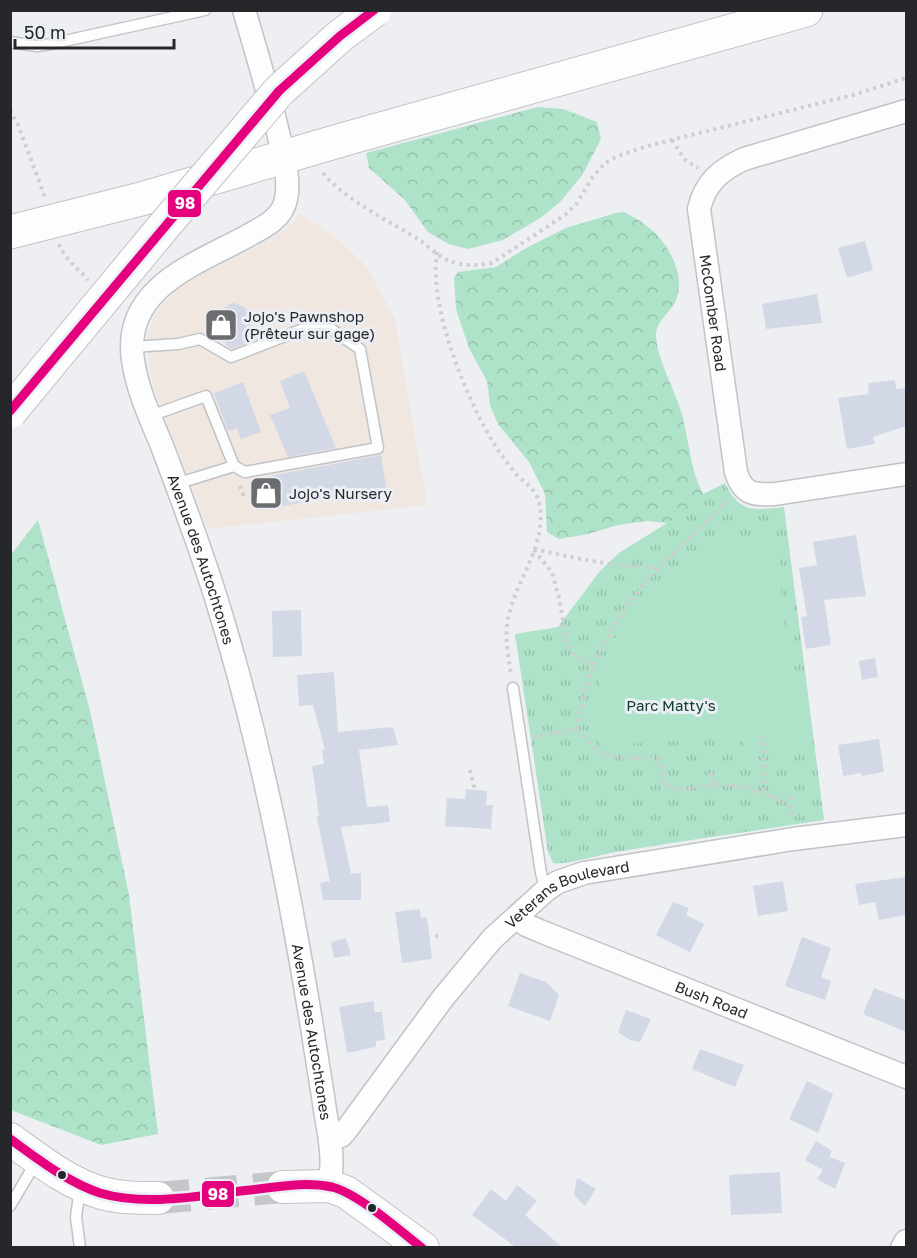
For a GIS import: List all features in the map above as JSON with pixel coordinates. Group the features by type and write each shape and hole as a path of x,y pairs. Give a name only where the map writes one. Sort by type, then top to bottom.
{"highway":[{"path":"10,412 164,226 279,92 340,36 375,10"},
{"path":"10,232 141,199 806,10"}],"street":[{"name":"Avenue des Autochtones","path":"244,10 284,158 287,195 282,210 266,225 177,273 162,285 143,306 136,319 132,346 136,376 215,596 249,713 285,873 330,1138 333,1157 329,1186"},
{"name":"McComber Road","path":"741,487 736,472 699,219 701,198 714,177 732,164 906,111"},
{"path":"741,487 756,494 775,494 906,474"},
{"name":"Veterans Boulevard","path":"330,1138 341,1136 347,1129 460,977 492,939 558,882 584,873 793,839 906,825"},
{"name":"Bush Road","path":"517,917 526,925 540,931 906,1077"},
{"path":"10,1139 81,1185 115,1196 158,1198"},
{"path":"283,1187 329,1186 346,1192 423,1248"},
{"path":"902,1248 906,1241"}],"lane":[{"path":"10,42 37,46 51,44 205,10"},
{"path":"132,346 178,344 201,339 231,357 321,322 360,349 378,448 245,472 234,466 206,396 150,416"},
{"path":"176,484 234,466"},
{"path":"513,688 541,873 546,890"},
{"path":"11,1203 38,1159"},
{"path":"80,1248 76,1217 81,1185"}],"path":[{"path":"318,166 329,181 447,260 480,265 492,262 565,215 577,203 592,178 605,163 618,156 672,140 853,95 906,78"},
{"path":"10,110 18,125 46,201"},
{"path":"672,140 684,159 703,171"},
{"path":"437,252 435,272 439,301 447,335 465,385 497,447 537,496 541,522 534,549 507,625 507,645 513,688"},
{"path":"576,729 584,691 593,666 617,620 645,582 741,487"},
{"path":"534,549 591,561 639,567 660,567"},
{"path":"534,549 552,572 567,642 575,655 593,666"},
{"path":"520,739 576,729 585,735 591,745 608,756 660,759 663,783 677,789 722,784 764,793 779,799 790,807"},
{"path":"762,735 764,793"},
{"path":"470,770 474,790"},
{"path":"711,773 713,785"},
{"path":"789,797 792,825"},
{"path":"435,936 444,936"}],"shaded area":[{"path":"299,213 337,238 367,267 395,319 427,505 208,529 153,386 147,335 156,313 178,286 275,236 293,223"}],"green space":[{"path":"538,107 563,109 597,122 601,139 583,174 561,201 542,217 503,240 468,249 449,244 428,232 405,200 369,168 366,153"},
{"path":"624,212 642,222 660,238 677,268 679,290 674,304 658,325 657,344 682,414 692,465 703,494 688,510 668,523 647,521 618,525 588,534 559,539 547,532 545,494 529,462 498,424 490,405 487,381 469,348 456,309 454,278 458,272 496,267 528,247 566,228"},
{"name":"Parc Matty's","path":"725,483 736,500 749,508 784,507 824,820 610,853 565,863 553,863 548,852 515,634 558,627 600,571 619,553 688,510 703,494"},
{"path":"38,520 90,711 129,895 158,1134 101,1145 11,1110 10,556"},
{"path":"776,535 790,680 805,679 811,734 798,746 744,750 743,736 600,746 597,738 595,712 601,678 611,647 625,620 643,597 664,577 688,561 715,548"}],"building":[{"path":"865,241 873,270 847,278 838,248"},
{"path":"817,294 822,323 766,329 762,304"},
{"path":"232,303 258,316 249,319 257,339 232,349 227,346 223,336 214,338 206,318 219,313"},
{"path":"304,371 336,448 288,457 270,415 290,408 280,381"},
{"path":"895,380 896,389 905,388 906,426 873,437 875,444 847,449 838,398 869,394 868,383"},
{"path":"243,382 261,432 241,439 237,428 228,431 214,393"},
{"path":"381,455 386,487 261,510 254,479"},
{"path":"856,535 866,596 824,600 831,645 806,649 801,617 807,616 799,568 817,565 813,542"},
{"path":"301,610 302,656 273,657 272,611"},
{"path":"875,658 878,677 862,680 859,661"},
{"path":"334,672 338,732 393,727 398,745 359,750 367,807 388,805 390,822 341,827 351,874 361,873 361,900 323,900 320,883 330,881 318,823 312,766 324,764 322,750 325,750 313,705 299,706 297,675"},
{"path":"879,739 884,772 862,776 861,773 843,776 838,745"},
{"path":"466,789 487,791 486,805 493,805 491,829 445,826 447,798 465,799"},
{"path":"906,877 906,915 879,920 875,902 859,905 855,884"},
{"path":"783,881 788,911 758,916 753,886"},
{"path":"673,902 689,908 686,915 704,924 690,952 656,935"},
{"path":"420,909 421,918 427,917 432,959 402,963 395,912"},
{"path":"802,937 831,948 821,977 831,981 825,1000 785,986"},
{"path":"346,938 351,955 334,958 331,942"},
{"path":"520,973 546,982 559,995 550,1021 508,1006"},
{"path":"874,988 906,1000 906,1032 863,1014"},
{"path":"374,1001 374,1012 382,1012 385,1040 376,1041 376,1047 347,1053 339,1007"},
{"path":"626,1010 651,1019 640,1042 630,1040 618,1032"},
{"path":"700,1049 744,1065 735,1087 692,1069"},
{"path":"807,1081 833,1094 818,1133 789,1119"},
{"path":"816,1141 832,1151 828,1161 830,1157 845,1163 835,1189 817,1179 823,1170 805,1160"},
{"path":"780,1172 782,1213 731,1215 729,1175"},
{"path":"577,1178 596,1189 585,1206 574,1195"},
{"path":"517,1185 537,1201 525,1215 563,1248 517,1248 472,1215 491,1189 506,1201"}],"tunnel":[{"path":"158,1198 283,1187"}],"transit line":[{"name":"98","path":"10,411 279,91 340,36 374,10"},
{"name":"98","path":"10,1139 76,1183 100,1193 118,1197 156,1200 291,1185 332,1187 366,1205 422,1248"}],"place":[{"name":"Jojo's Pawnshop (Prêteur sur gage)","path":"221,325"},
{"name":"Jojo's Nursery","path":"266,493"}]}
